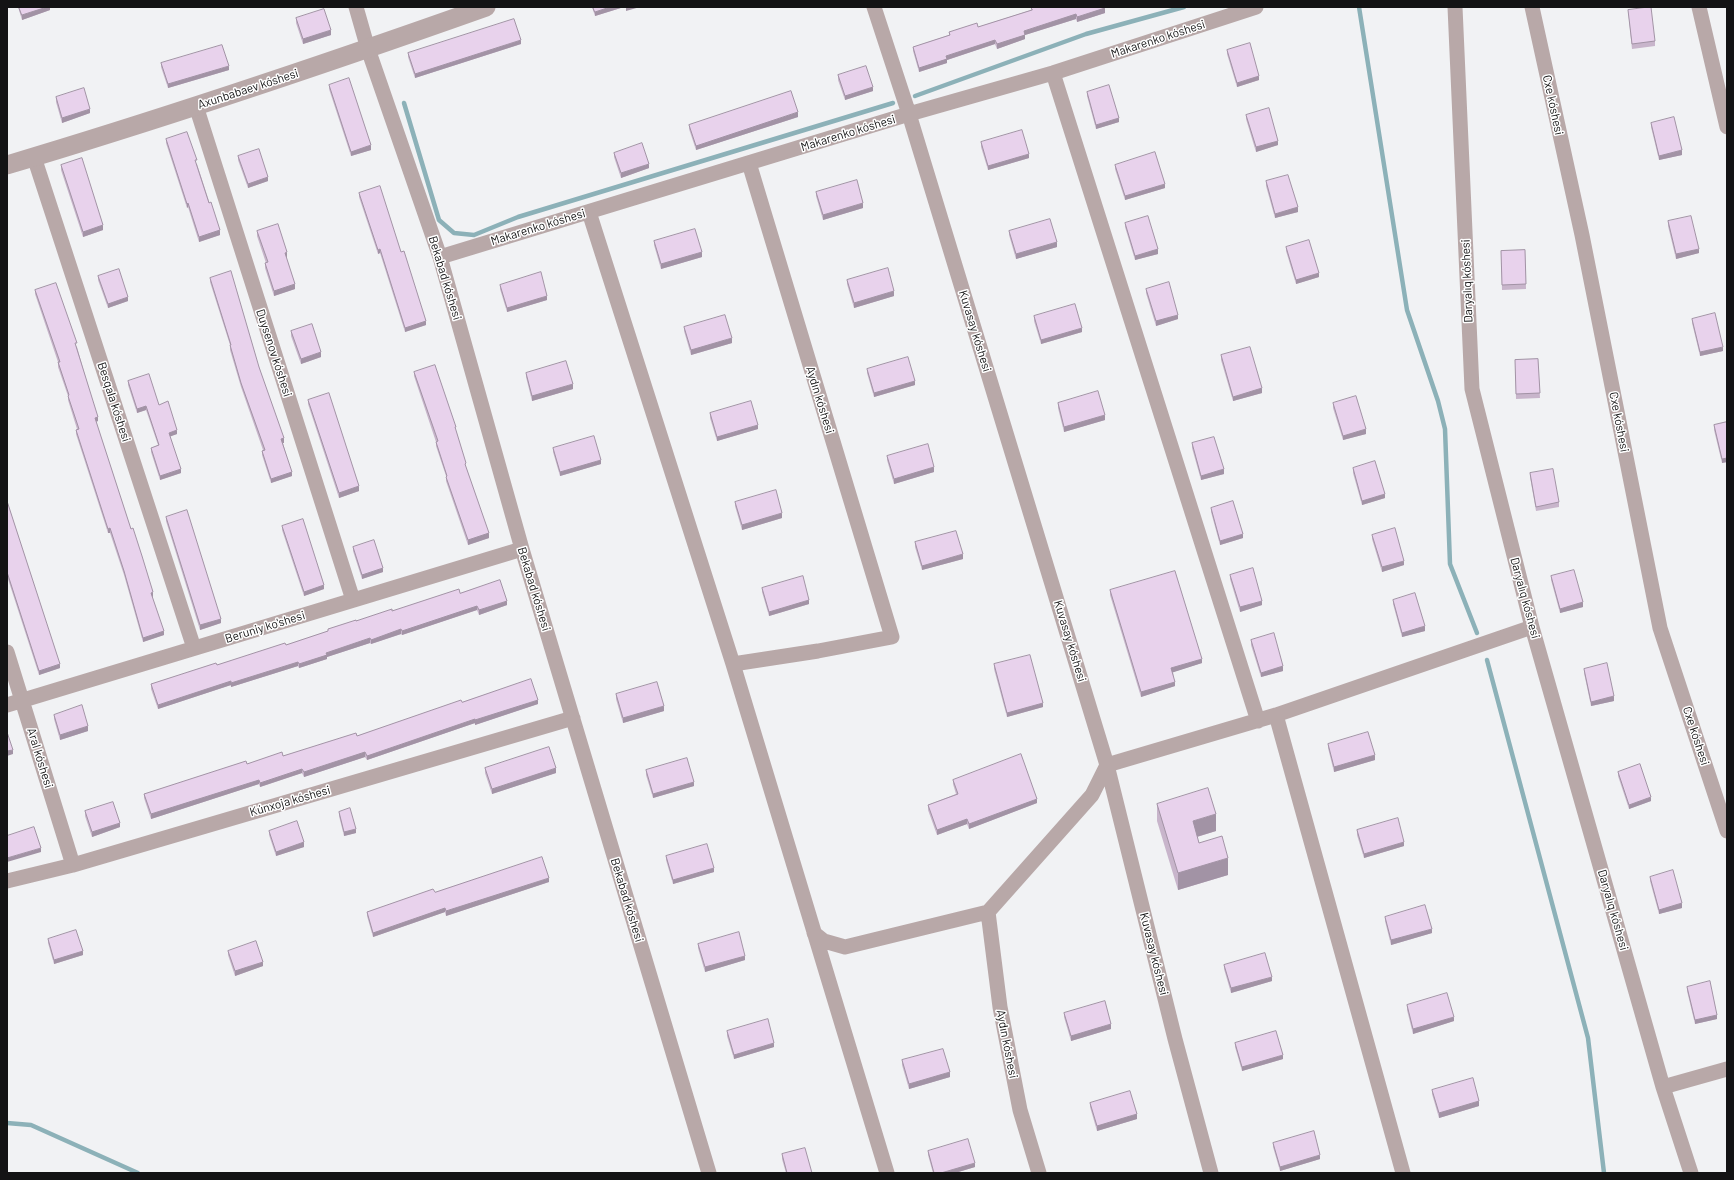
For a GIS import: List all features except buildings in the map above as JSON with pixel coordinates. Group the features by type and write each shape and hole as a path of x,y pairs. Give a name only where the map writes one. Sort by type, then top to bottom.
{"street":[{"name":"Bekabad kóshesi","path":"356,7 368,49 440,257 522,549 709,1173"},
{"name":"Axunbabaev kóshesi","path":"7,165 196,106 368,49 486,7"},
{"name":"Kuvasay kóshesi","path":"874,7 910,114 1107,764 1175,1039 1212,1173"},
{"name":"Makarenko kóshesi","path":"440,257 910,114 1054,73 1256,7"},
{"name":"Daryalıq kóshesi","path":"1455,7 1472,389 1532,627 1663,1087 1691,1173"},
{"name":"Cxe kóshesi","path":"1532,7 1582,235 1660,628 1727,831"},
{"path":"1699,7 1727,127"},
{"path":"1054,73 1258,721"},
{"name":"Duysenov kóshesi","path":"196,106 352,600"},
{"name":"Besqala kóshesi","path":"34,156 194,648"},
{"name":"Aydın kóshesi","path":"734,664 818,652 892,637 749,163"},
{"path":"589,212 734,664 887,1173"},
{"name":"Beruniy ko'shesi","path":"7,705 522,549"},
{"path":"814,933 824,941 845,947 988,912 1092,795 1107,764 1258,721 1532,627"},
{"name":"Aral kóshesi","path":"7,652 73,864"},
{"path":"1276,715 1403,1173"},
{"name":"Kúnxoja kóshesi","path":"7,881 73,864 573,718"},
{"name":"Aydın kóshesi","path":"988,912 1000,1007 1020,1110 1039,1173"},
{"path":"1663,1087 1727,1069"}],"waterway":[{"path":"915,96 1086,34 1184,7"},
{"path":"1359,7 1407,310 1438,401 1445,429 1450,564 1477,633"},
{"path":"404,103 439,220 454,233 474,235 518,217 893,103"},
{"path":"1487,660 1588,1038 1604,1173"},
{"path":"7,1123 31,1125 138,1173"}]}
